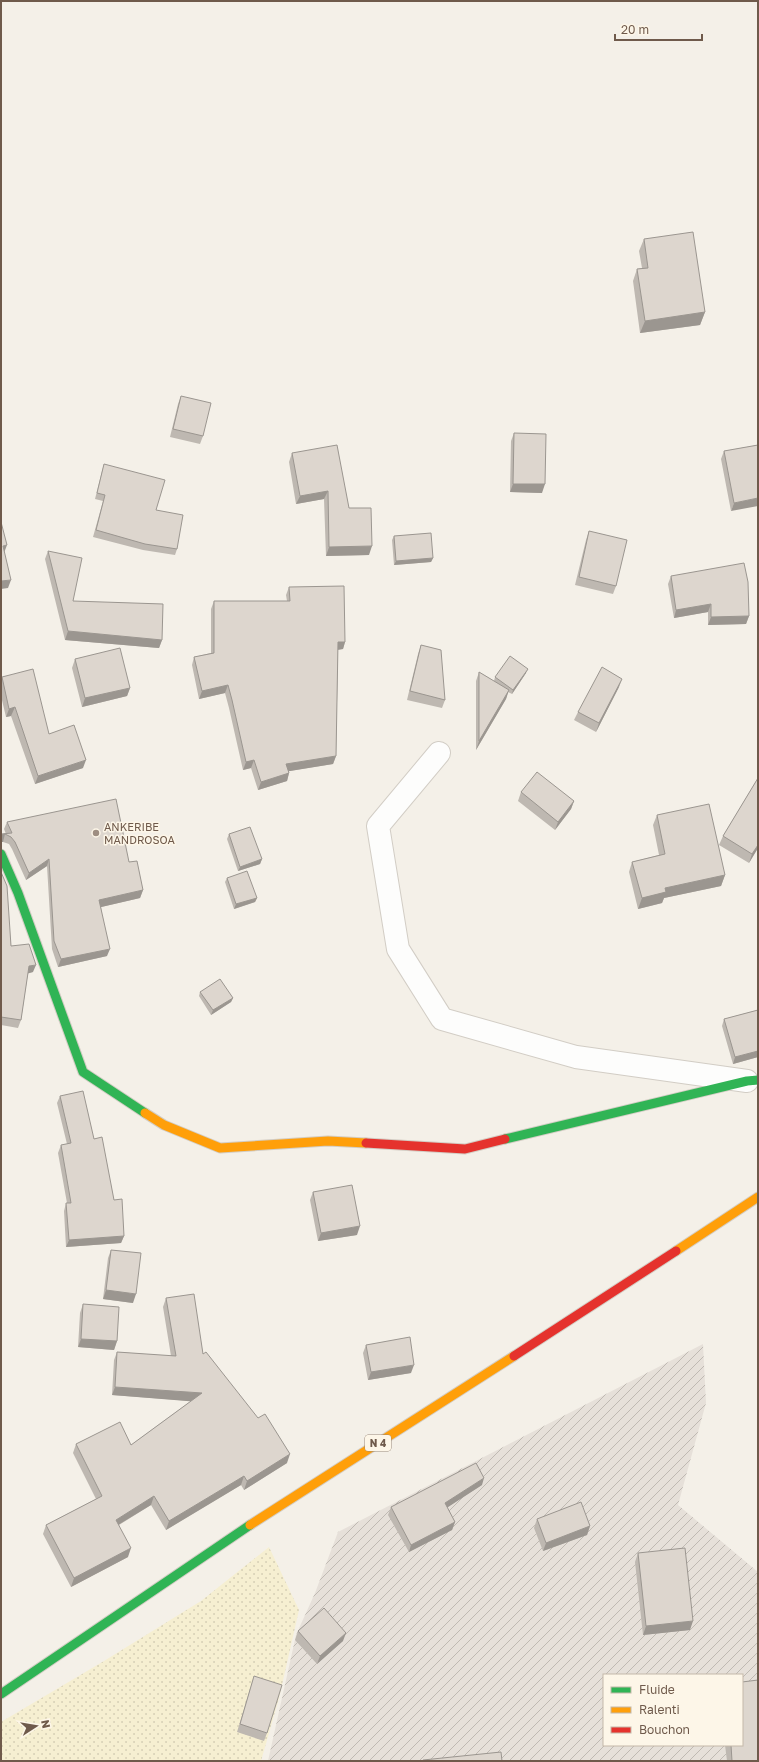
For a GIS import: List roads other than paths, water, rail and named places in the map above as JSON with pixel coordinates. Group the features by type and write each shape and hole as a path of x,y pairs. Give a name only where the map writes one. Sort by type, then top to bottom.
{"street":[{"path":"439,753 378,826 398,949 442,1019 576,1057 752,1080"},
{"path":"1,854 18,893 83,1072 164,1125 220,1148 328,1141 465,1149 752,1080"},
{"name":"N 4","path":"1,1694 273,1509 594,1305 758,1197"}],"place":[{"name":"ANKERIBE MANDROSOA","path":"96,833"}]}
